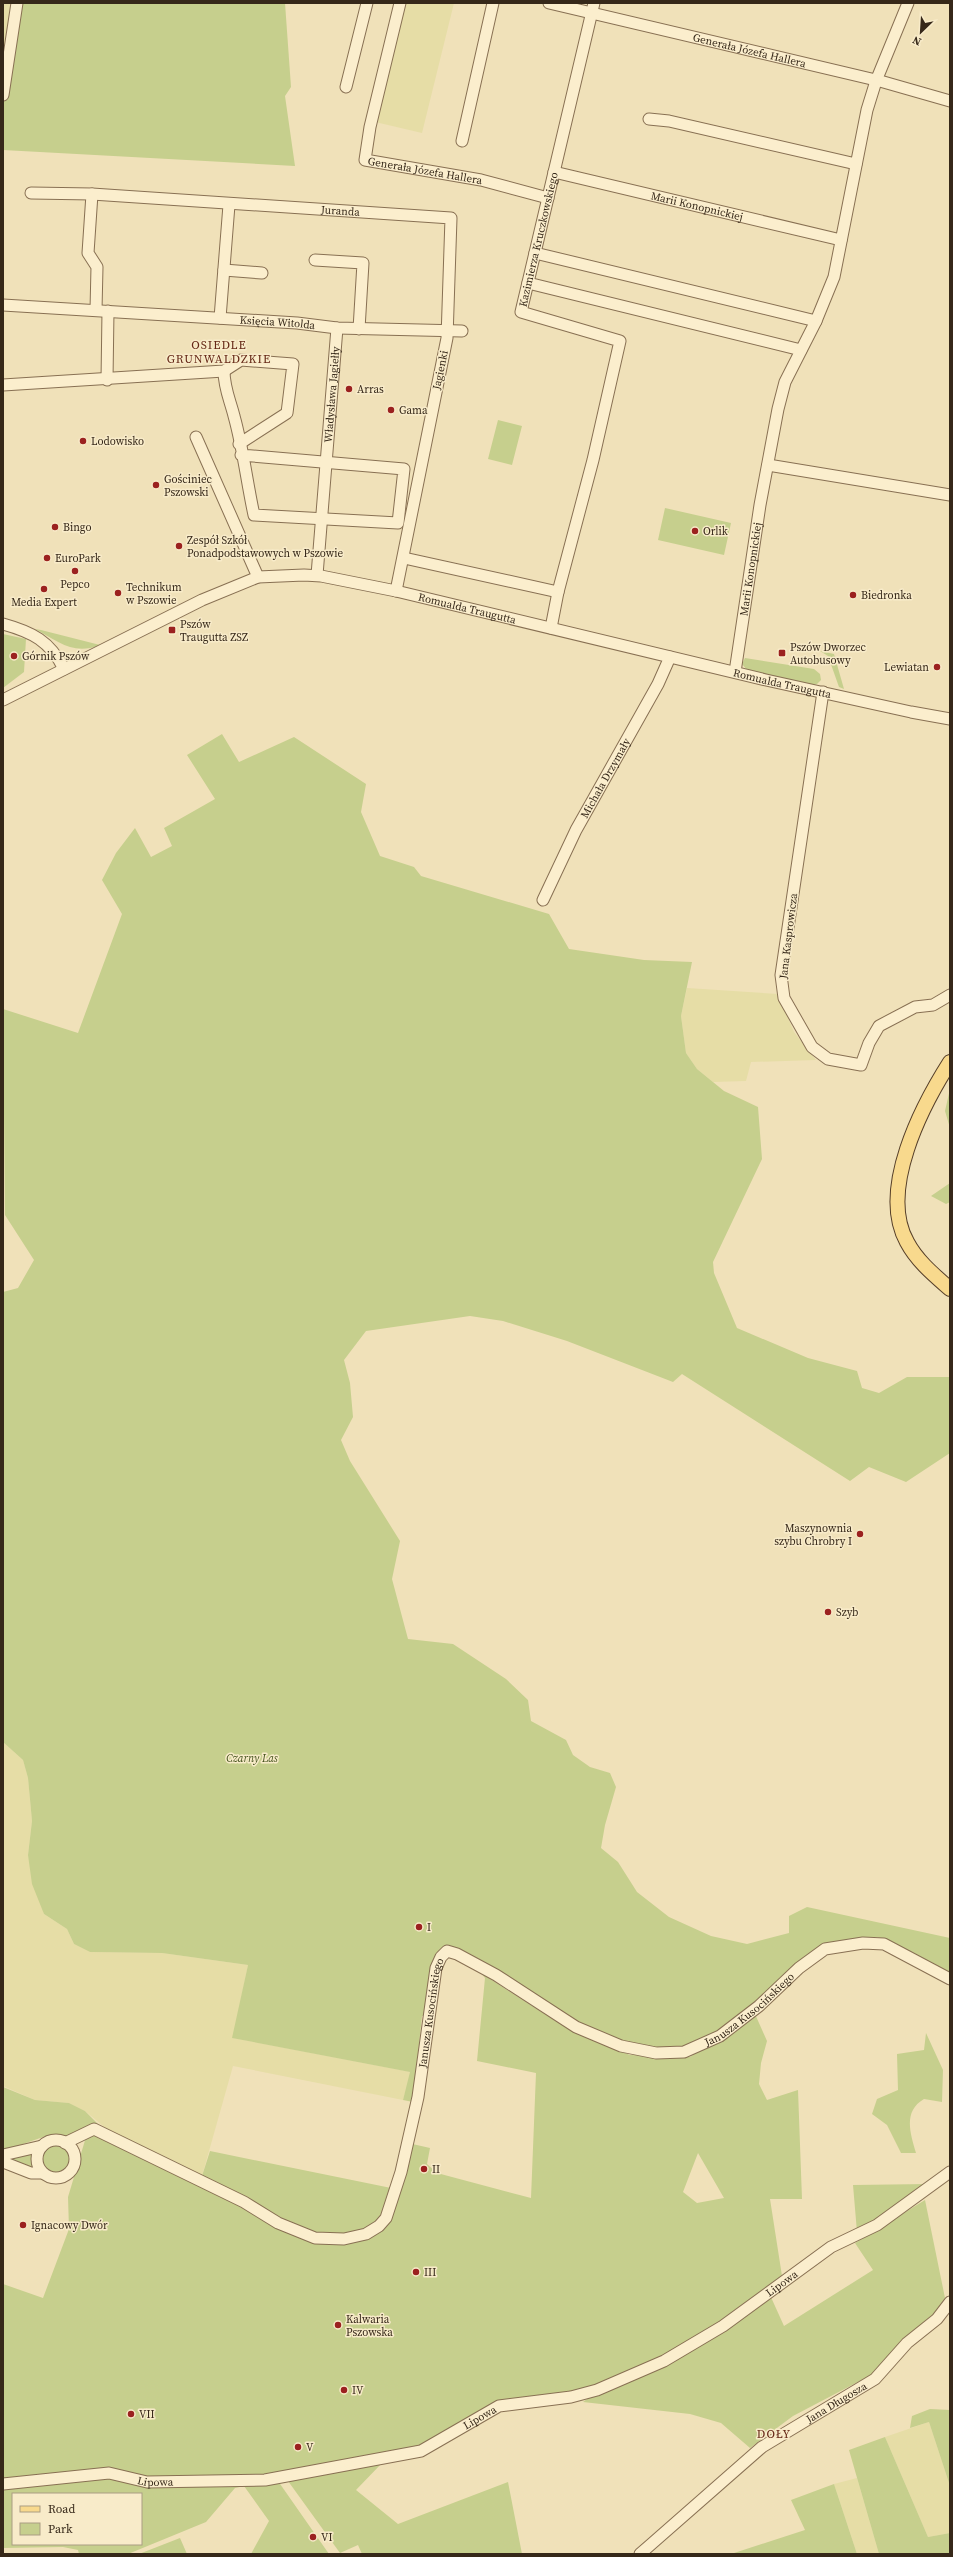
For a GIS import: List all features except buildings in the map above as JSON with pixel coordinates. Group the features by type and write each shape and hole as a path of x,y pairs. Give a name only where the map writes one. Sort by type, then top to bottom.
{"main road":[{"path":"950,1062 937,1082 916,1126 899,1177 896,1202 907,1242 932,1273 950,1289"}],"street":[{"path":"3,95 17,3"},
{"path":"346,87 367,3"},
{"name":"Generała Józefa Hallera","path":"400,3 370,127 365,160 481,180 548,198"},
{"path":"462,141 493,3"},
{"name":"Generała Józefa Hallera","path":"549,3 593,8 950,101"},
{"name":"Marii Konopnickiej","path":"735,672 768,465 785,382 816,321 834,277 856,164 876,81 908,3"},
{"name":"Kazimierza Kruczkowskiego","path":"551,628 558,592 593,460 620,342 521,312 593,8"},
{"path":"649,119 693,126 856,164"},
{"name":"Marii Konopnickiej","path":"554,172 841,240"},
{"name":"Juranda","path":"32,193 92,194 229,205 451,218"},
{"path":"92,194 88,253 97,267 96,310"},
{"path":"220,318 229,205"},
{"name":"Jagienki","path":"396,591 404,558 447,332 451,218"},
{"path":"535,253 816,321"},
{"path":"316,260 364,263 359,329"},
{"path":"224,270 262,273"},
{"path":"528,283 801,350"},
{"name":"Księcia Witolda","path":"3,305 220,318 337,328 447,332 462,331"},
{"path":"107,380 108,311"},
{"name":"Władysława Jagiełły","path":"317,575 323,519 337,328"},
{"path":"3,385 107,380 224,371 241,360 293,364 287,413 239,444"},
{"path":"224,371 224,386 234,416 241,455 254,516 398,523 404,469 241,455"},
{"path":"196,437 258,577"},
{"path":"768,465 950,495"},
{"path":"404,558 558,592"},
{"name":"Romualda Traugutta","path":"3,700 202,600 258,577 317,575 396,591 670,657 911,712 950,718"},
{"path":"3,624 38,637 53,650 64,669"},
{"name":"Michała Drzymały","path":"543,900 576,830 658,684 670,657"},
{"name":"Jana Kasprowicza","path":"824,692 781,972 784,998 812,1047 828,1059 861,1065 869,1043 879,1026 915,1007 933,1005 950,995"},
{"name":"Janusza Kusocińskiego","path":"65,2143 94,2129 244,2202 278,2223 315,2238 344,2238 366,2234 379,2226 390,2211 405,2157 417,2102 436,1968 441,1957 447,1951 457,1954 496,1975 576,2027 621,2046 656,2053 684,2052 720,2036 759,2006 798,1968 825,1949 863,1943 884,1944 950,1979"},
{"path":"3,2155 42,2146 55,2140 65,2143 74,2155 73,2167 70,2172 65,2176 53,2178 42,2173 31,2173 3,2162"},
{"path":"42,2146 37,2156 37,2162 42,2173"},
{"name":"Lipowa","path":"3,2484 109,2473 147,2482 265,2480 421,2452 499,2406 571,2397 597,2390 664,2361 723,2326 831,2248 877,2225 950,2172"},
{"name":"Jana Długosza","path":"640,2554 762,2447 875,2379 907,2343 937,2319 950,2302"}],"shaded area":[{"path":"3,3 17,3 3,95"},
{"path":"400,3 454,3 422,133 371,121"},
{"path":"687,988 778,994 794,1032 816,1060 751,1062 746,1081 713,1082 697,1069 686,1053 681,1016"},
{"path":"3,1742 23,1760 28,1778 32,1821 28,1855 44,1914 67,1929 74,1944 90,1952 162,1953 248,1965 233,2038 411,2072 403,2100 233,2066 202,2176 108,2130 85,2111 69,2103 35,2100 3,2086"},
{"path":"929,2422 950,2486 950,2533 928,2537 885,2437"},
{"path":"857,2478 879,2554 857,2554 834,2484"}],"green space":[{"path":"17,3 285,3 291,87 285,96 295,166 3,150 3,99"},
{"path":"498,420 522,426 512,465 488,459"},
{"name":"Orlik","path":"665,508 731,523 724,555 658,540"},
{"path":"35,629 100,645 82,649 74,648 66,646"},
{"name":"Górnik Pszów","path":"3,634 26,639 24,672 3,688"},
{"path":"820,651 834,654 844,689 839,687 828,656"},
{"path":"745,658 814,669 820,674 821,680 817,684 812,685 747,670 742,664"},
{"name":"Czarny Las","path":"222,734 239,762 294,737 366,784 361,812 380,856 414,867 421,876 549,914 569,949 644,960 692,962 681,1016 686,1053 697,1069 724,1091 758,1107 762,1159 713,1262 714,1273 737,1328 808,1358 857,1371 862,1388 879,1393 907,1377 950,1377 950,1453 906,1482 869,1467 850,1481 682,1374 673,1382 567,1341 503,1321 470,1316 366,1331 344,1360 350,1383 353,1417 341,1440 350,1461 400,1541 392,1579 408,1639 453,1644 506,1679 528,1700 531,1721 566,1740 573,1755 590,1767 610,1773 616,1787 605,1825 601,1848 618,1862 637,1892 669,1917 711,1936 747,1944 789,1933 789,1916 807,1907 950,1938 950,1976 877,1937 825,1948 719,2035 683,2052 656,2053 576,2027 457,1954 441,1957 429,2016 422,2016 413,2102 403,2100 410,2072 232,2038 248,1965 162,1953 90,1952 74,1944 67,1929 44,1914 32,1884 28,1855 32,1821 28,1778 23,1760 3,1742 3,1292 18,1288 34,1260 5,1215 3,1009 78,1033 122,914 102,880 116,853 135,828 151,857 172,846 164,828 215,799 187,755"},
{"path":"950,1089 950,1128 945,1111"},
{"path":"950,1183 950,1202 946,1204 931,1196"},
{"path":"481,1973 568,2029 630,2055 690,2057 755,2014 767,2041 761,2063 759,2084 767,2100 798,2090 802,2199 770,2199 782,2276 699,2336 770,2295 784,2326 873,2270 855,2243 925,2200 945,2298 939,2311 875,2373 793,2416 750,2448 721,2423 690,2414 583,2402 634,2378 500,2408 432,2451 383,2462 356,2490 398,2524 508,2482 522,2554 362,2554 358,2545 340,2553 288,2481 278,2481 329,2554 251,2554 269,2521 244,2486 235,2488 206,2522 128,2554 79,2554 78,2550 63,2547 3,2548 3,2284 43,2298 69,2229 68,2197 86,2137 97,2134 202,2176 210,2151 396,2189 408,2143 430,2148 427,2164 437,2173 531,2198 536,2073 477,2061 485,1978","holes":["698,2153 724,2198 697,2203 683,2192"]},
{"path":"926,2033 943,2070 942,2102 924,2099 917,2104 913,2110 910,2123 910,2130 916,2153 901,2153 887,2125 872,2114 877,2099 898,2090 897,2054 924,2050"},
{"path":"3,2087 35,2100 69,2103 85,2111 98,2124 66,2137 46,2136 3,2151"},
{"path":"56,2145 66,2149 70,2159 66,2169 56,2173 46,2169 42,2159 46,2149"},
{"path":"34,2152 35,2169 3,2157"},
{"path":"928,2184 857,2232 853,2185"},
{"path":"930,2409 950,2410 950,2486 929,2422 910,2428 912,2416"},
{"path":"885,2437 928,2537 950,2533 950,2554 879,2554 849,2450"},
{"path":"834,2484 857,2554 731,2554 805,2530 791,2500"},
{"path":"180,2538 187,2554 139,2554"}],"place":[{"name":"Arras","path":"349,389"},
{"name":"Gama","path":"391,410"},
{"name":"Lodowisko","path":"83,441"},
{"name":"Gościniec Pszowski","path":"156,485"},
{"name":"Bingo","path":"55,527"},
{"name":"Orlik","path":"695,531"},
{"name":"Zespół Szkół Ponadpodstawowych w Pszowie","path":"179,546"},
{"name":"EuroPark","path":"47,558"},
{"name":"Pepco","path":"75,571"},
{"name":"Media Expert","path":"44,589"},
{"name":"Technikum w Pszowie","path":"118,593"},
{"name":"Biedronka","path":"853,595"},
{"name":"Pszów Traugutta ZSZ","path":"172,630"},
{"name":"Pszów Dworzec Autobusowy","path":"782,653"},
{"name":"Górnik Pszów","path":"14,656"},
{"name":"Lewiatan","path":"937,667"},
{"name":"Maszynownia szybu Chrobry I","path":"860,1534"},
{"name":"Szyb","path":"828,1612"},
{"name":"I","path":"419,1927"},
{"name":"II","path":"424,2169"},
{"name":"Ignacowy Dwór","path":"23,2225"},
{"name":"III","path":"416,2272"},
{"name":"Kalwaria Pszowska","path":"338,2325"},
{"name":"IV","path":"344,2390"},
{"name":"VII","path":"131,2414"},
{"name":"V","path":"298,2447"},
{"name":"VI","path":"313,2537"}],"district":[{"name":"OSIEDLE GRUNWALDZKIE","path":"219,352"},
{"name":"DOŁY","path":"774,2434"}]}
